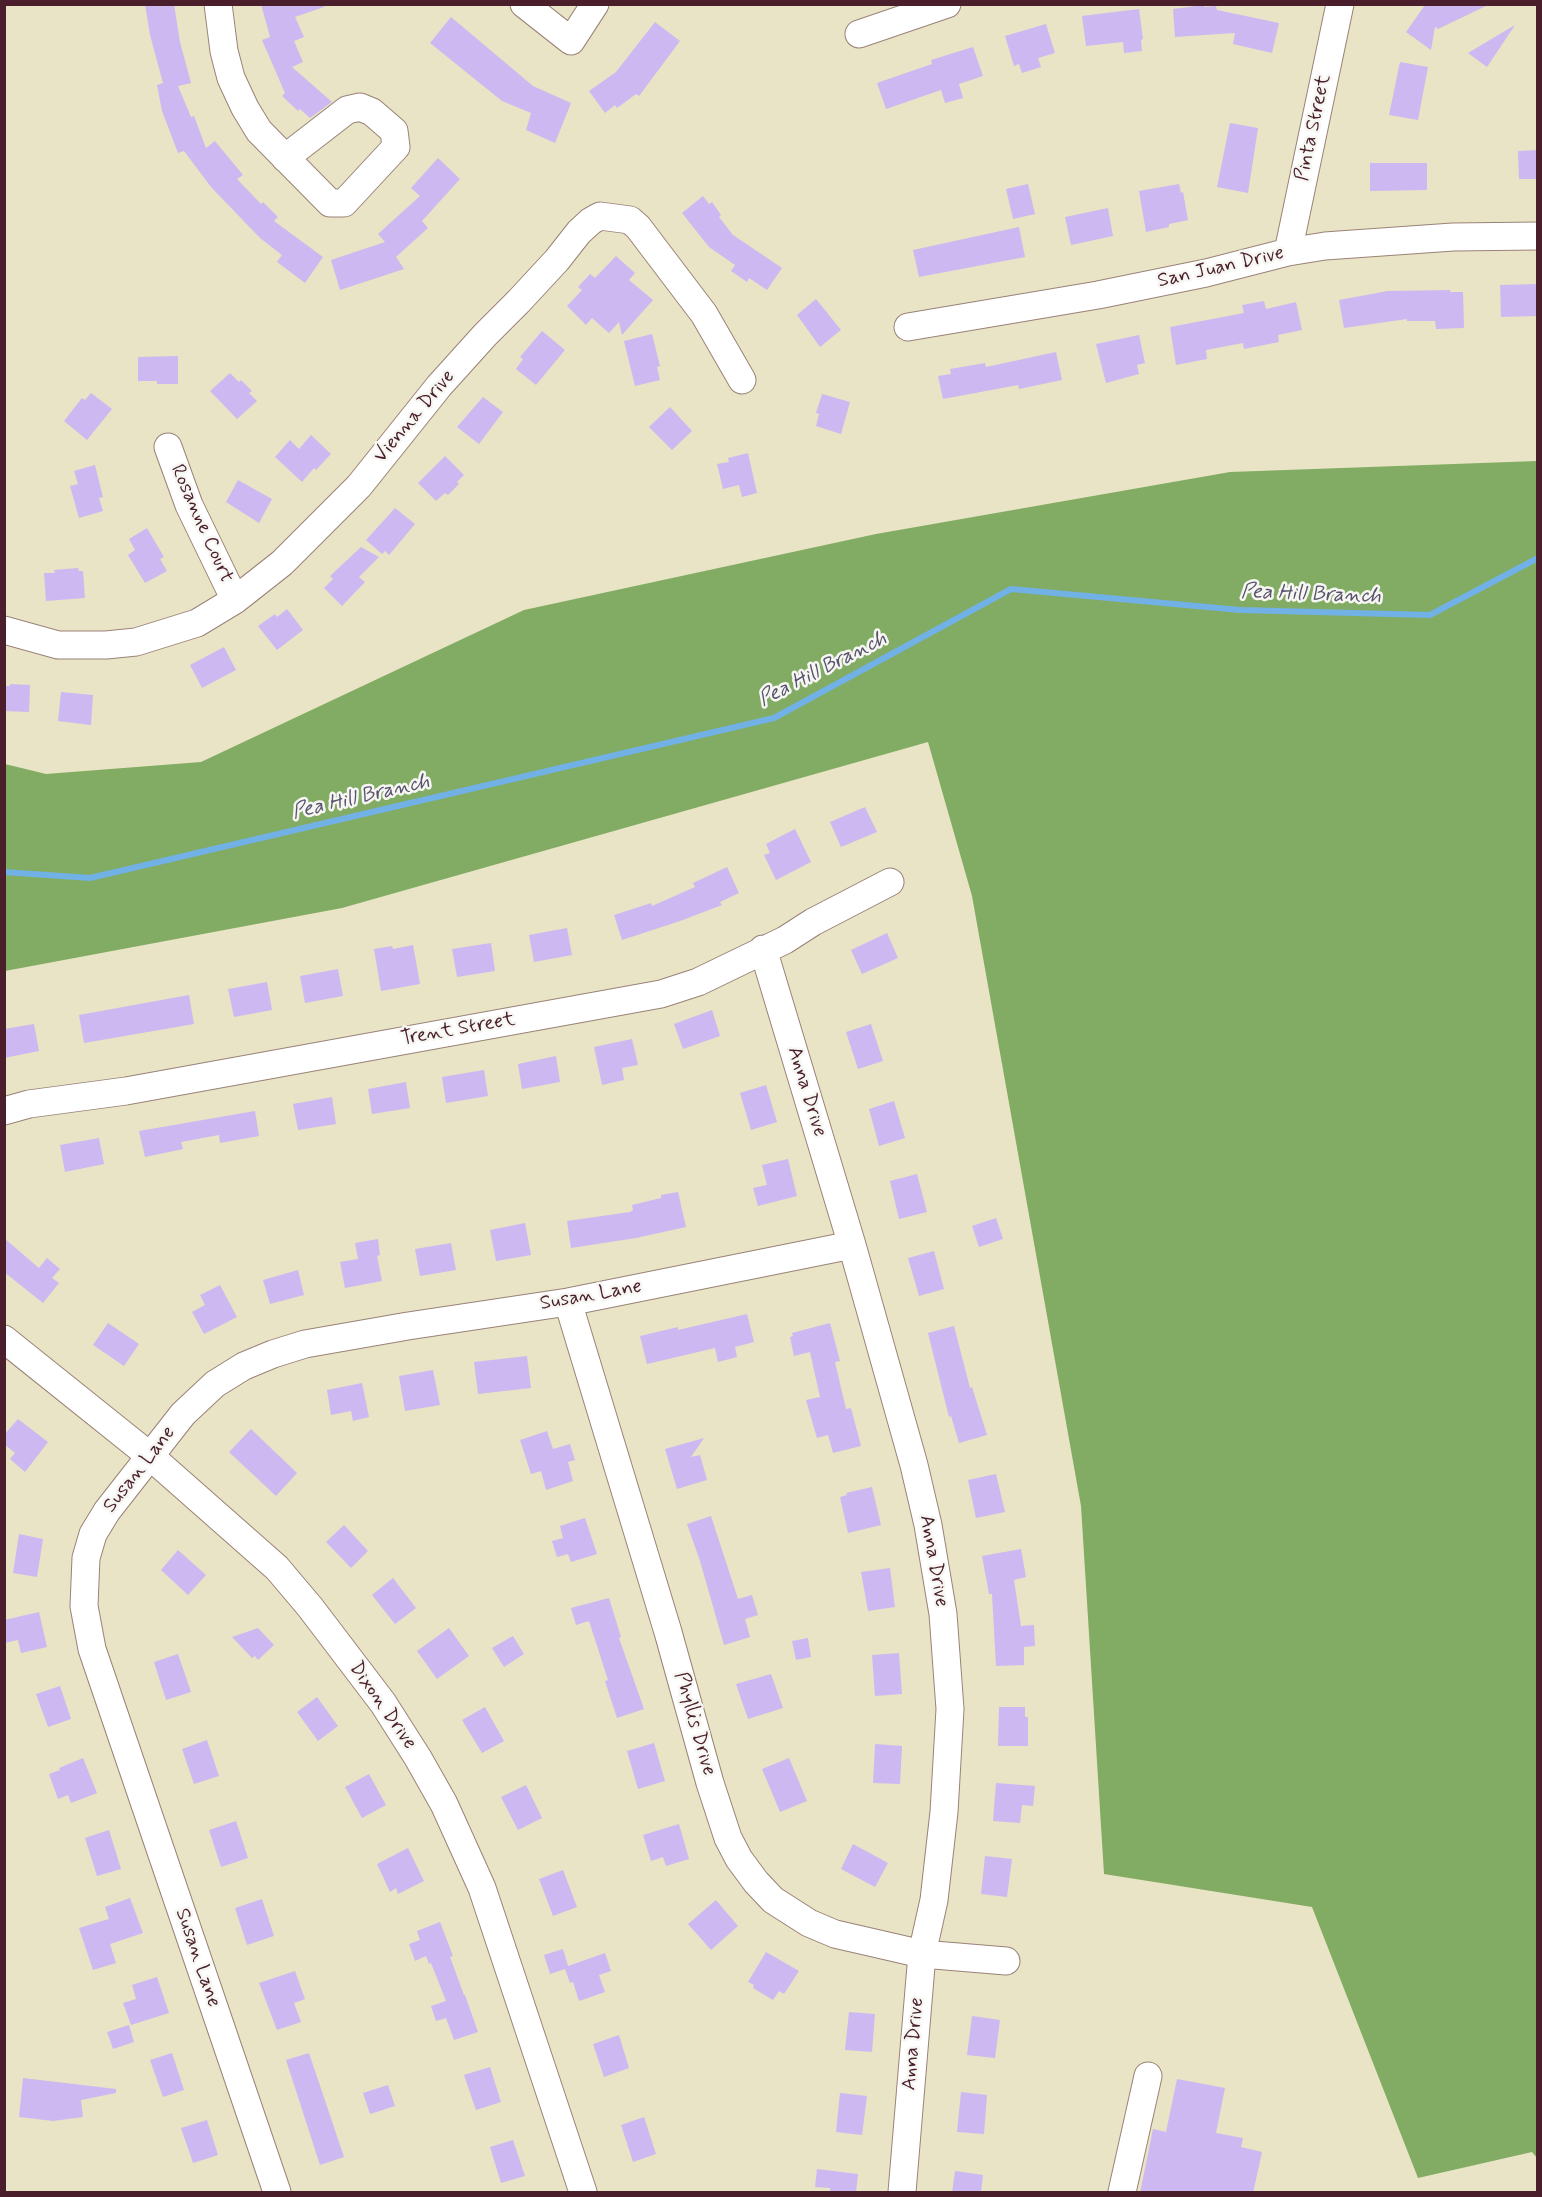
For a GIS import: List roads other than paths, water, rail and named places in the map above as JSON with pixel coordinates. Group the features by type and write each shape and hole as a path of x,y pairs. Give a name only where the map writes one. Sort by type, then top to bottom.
{"street":[{"path":"218,4 224,51 231,78 244,108 259,131 285,158"},
{"path":"524,4 571,41 594,4"},
{"path":"859,34 947,4"},
{"name":"Pinta Street","path":"1288,252 1341,4"},
{"name":"Vienna Drive","path":"4,630 58,645 106,645 136,642 197,623 235,600 282,563 358,486 439,386 527,293 579,232 600,216 630,220 644,234 704,314 742,380"},
{"name":"San Juan Drive","path":"908,327 1108,293 1206,273 1288,252 1349,243 1453,237 1538,236"},
{"name":"Rosanne Court","path":"168,447 189,505 235,600"},
{"name":"Trent Street","path":"4,1111 29,1104 126,1091 661,994 698,982 890,882"},
{"name":"Anna Drive","path":"763,949 852,1245 914,1465 930,1535 943,1614 950,1709 944,1812 935,1889 922,1954 902,2193"},
{"name":"Susan Lane","path":"277,2193 92,1649 84,1606 86,1558 93,1534 106,1511 183,1414 215,1384 244,1366 273,1354 305,1344 568,1302 852,1245"},
{"name":"Phyllis Drive","path":"568,1302 668,1632 710,1783 728,1838 739,1859 773,1900 809,1923 836,1934 922,1954 1006,1961"},
{"name":"Dixon Drive","path":"4,1338 150,1455 277,1568 364,1677 418,1758 444,1804 482,1888 583,2193"},
{"path":"1122,2193 1148,2076"}],"waterway":[{"name":"Pea Hill Branch","path":"4,872 90,878 774,718 1011,589 1240,610 1430,615 1538,558"}]}
